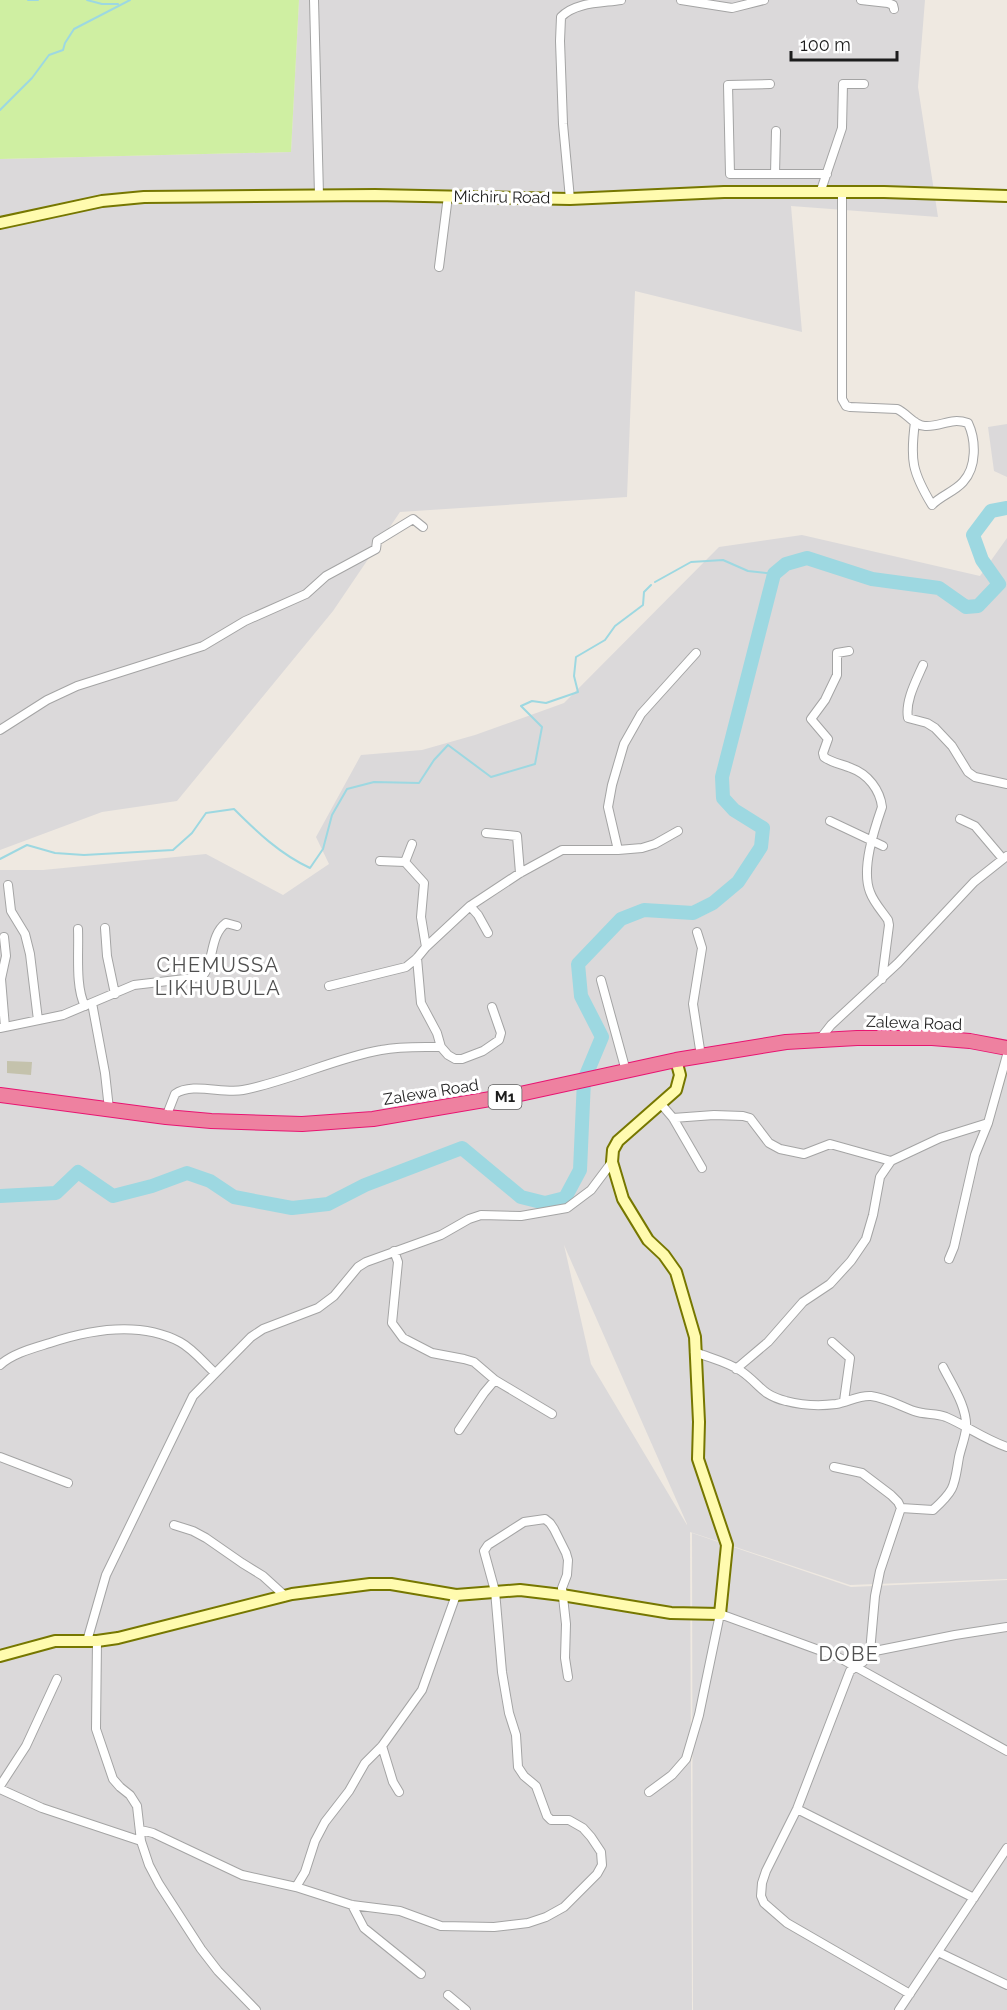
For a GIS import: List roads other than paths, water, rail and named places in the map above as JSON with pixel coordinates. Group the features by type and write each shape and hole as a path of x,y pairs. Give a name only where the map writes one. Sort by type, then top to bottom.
{"highway":[{"name":"Zalewa Road","path":"0,1095 166,1117 302,1124 373,1119 520,1094 676,1060 750,1047 820,1039 932,1038 970,1041 1007,1048"}],"street":[{"path":"314,0 319,195"},
{"path":"570,199 563,124 561,17 567,11 577,7 621,0"},
{"path":"681,0 732,8 764,0"},
{"path":"861,0 888,3 893,5 894,9"},
{"path":"770,84 728,85 730,174 827,174"},
{"path":"820,193 842,128 843,84 864,84"},
{"path":"775,174 776,131"},
{"name":"Michiru Road","path":"0,223 102,201 134,198 319,195 570,199 724,192 842,194 884,192 1007,196"},
{"path":"842,194 842,399 846,406 850,407 897,409 903,411 915,422 927,426 960,420 968,423 973,435 973,463 964,481 932,505 911,459 915,422"},
{"path":"439,267 447,196"},
{"path":"0,730 47,700 77,686 203,646 245,621 306,594 326,576 376,549 377,541 401,528 409,520 413,519 423,527"},
{"path":"849,651 837,653 837,675 812,721 828,739 823,753 825,758 857,771 877,789 881,799 882,807 872,842 867,883 870,894 889,925 882,979"},
{"path":"618,850 608,807 624,744 641,714 696,652"},
{"path":"923,665 912,690 908,718 927,723 935,728 952,746 968,772 975,777 1007,784"},
{"path":"820,1039 831,1025 882,979 974,882 1005,858 975,826 960,819"},
{"path":"830,821 883,846"},
{"path":"329,986 406,967 470,906 520,873 561,850 618,850 648,846 678,831"},
{"path":"486,833 517,836 520,873"},
{"path":"405,862 411,844"},
{"path":"380,861 405,862 424,883 421,917 426,947"},
{"path":"8,885 11,911 25,934 30,954 38,1020"},
{"path":"470,906 488,933"},
{"path":"4,937 6,956 1,979 3,1028 63,1016 135,986 202,977 207,970 217,931 226,923 237,926"},
{"path":"105,928 107,956 115,994"},
{"path":"78,929 81,998 89,1005 105,1073 109,1109"},
{"path":"697,932 702,954 693,1004 701,1056"},
{"path":"417,958 421,1003 440,1040 441,1047 448,1055 455,1059 462,1059 483,1051 499,1040 501,1033 492,1007"},
{"path":"601,980 626,1071"},
{"path":"166,1117 172,1098 181,1091 189,1089 240,1091 378,1050 398,1047 441,1047"},
{"path":"949,1258 954,1247 975,1155 988,1123 1007,1055"},
{"path":"649,1792 672,1775 687,1759 699,1715 720,1614 728,1545 698,1459 699,1422 695,1337 676,1272 664,1255 648,1240 623,1199 612,1162 613,1150 618,1141 676,1090 680,1075 676,1060"},
{"path":"661,1104 673,1118 702,1168"},
{"path":"673,1118 714,1115 743,1116 750,1118 769,1143 780,1149 804,1154 830,1144 891,1161"},
{"path":"736,1369 768,1342 803,1302 830,1284 851,1261 866,1239 873,1215 879,1177 891,1161 940,1138 988,1123"},
{"path":"256,2010 218,1971 183,1923 154,1875 141,1841 139,1814 134,1800 113,1779 96,1729 92,1641 106,1575 193,1396 251,1337 263,1329 318,1308 334,1296 358,1267 366,1262 441,1235 469,1219 481,1215 521,1216 567,1208 591,1190 612,1162"},
{"path":"394,1251 398,1262 392,1323 403,1338 432,1353 474,1362 495,1380 552,1414"},
{"path":"0,1365 12,1357 64,1338 120,1329 136,1329 152,1331 182,1343 215,1373"},
{"path":"832,1342 850,1358 844,1401"},
{"path":"695,1352 736,1369 767,1395 774,1398 788,1402 834,1404 871,1396 894,1402 922,1414 941,1415 1007,1447"},
{"path":"901,1508 933,1510 952,1490 966,1428 960,1401 943,1367"},
{"path":"459,1430 495,1380"},
{"path":"0,1457 68,1483"},
{"path":"834,1467 862,1473 891,1495 901,1508 880,1571 870,1652 863,1662 850,1671 797,1809 762,1883 761,1896 764,1903 787,1923 910,1994"},
{"path":"141,1830 153,1833 232,1872 296,1887 352,1905 400,1911 441,1926 515,1925 546,1917 564,1907 597,1874 602,1865 601,1852 597,1844 583,1828 569,1820 550,1820 536,1786 524,1776 518,1767 516,1735 509,1713 502,1672 495,1591 484,1555 485,1548 524,1522 545,1520 550,1522 566,1553 568,1564 562,1595 566,1624 565,1658 568,1677"},
{"path":"174,1525 206,1538 263,1576 285,1596"},
{"path":"0,1656 55,1641 118,1638 285,1596 370,1584 392,1584 456,1595 520,1590 671,1613 720,1614 855,1666 1007,1751"},
{"path":"296,1887 305,1872 324,1822 349,1791 365,1763 382,1746 422,1690 456,1595"},
{"path":"870,1652 1007,1627"},
{"path":"57,1679 26,1746 0,1787 42,1808 141,1841"},
{"path":"382,1746 393,1782 399,1792"},
{"path":"797,1809 974,1898"},
{"path":"899,2010 1007,1848"},
{"path":"352,1905 364,1928 421,1974"},
{"path":"938,1952 1007,1984"},
{"path":"448,1995 466,2010"}],"waterway":[{"path":"28,0 38,0"},
{"path":"87,0 102,4 118,4"},
{"path":"0,110 32,78 49,55 63,50 74,29 130,0"},
{"path":"0,1196 56,1193 78,1172 113,1196 152,1186 187,1173 210,1181 234,1197 292,1208 328,1204 365,1185 462,1148 521,1197 545,1203 565,1198 580,1170 584,1080 602,1037 581,996 578,964 621,919 644,910 693,913 713,903 738,882 761,847 763,828 734,810 723,798 722,777 774,574 786,564 807,558 872,579 939,588 966,607 978,606 999,584 982,560 973,535 991,511 1007,508"},
{"path":"655,582 691,562 723,560 748,571 774,574"},
{"path":"0,859 27,845 55,853 84,855 173,850 192,833 206,813 234,809 279,849 310,868 323,849 332,815 347,789 374,782 419,783 434,760 448,745 491,777 535,764 542,727 521,706 532,701 546,703 578,692 574,676 576,657 605,640 615,626 643,605 644,592 651,585"}],"district":[{"name":"CHEMUSSA LIKHUBULA","path":"218,976"},
{"name":"DOBE","path":"849,1654"}]}
